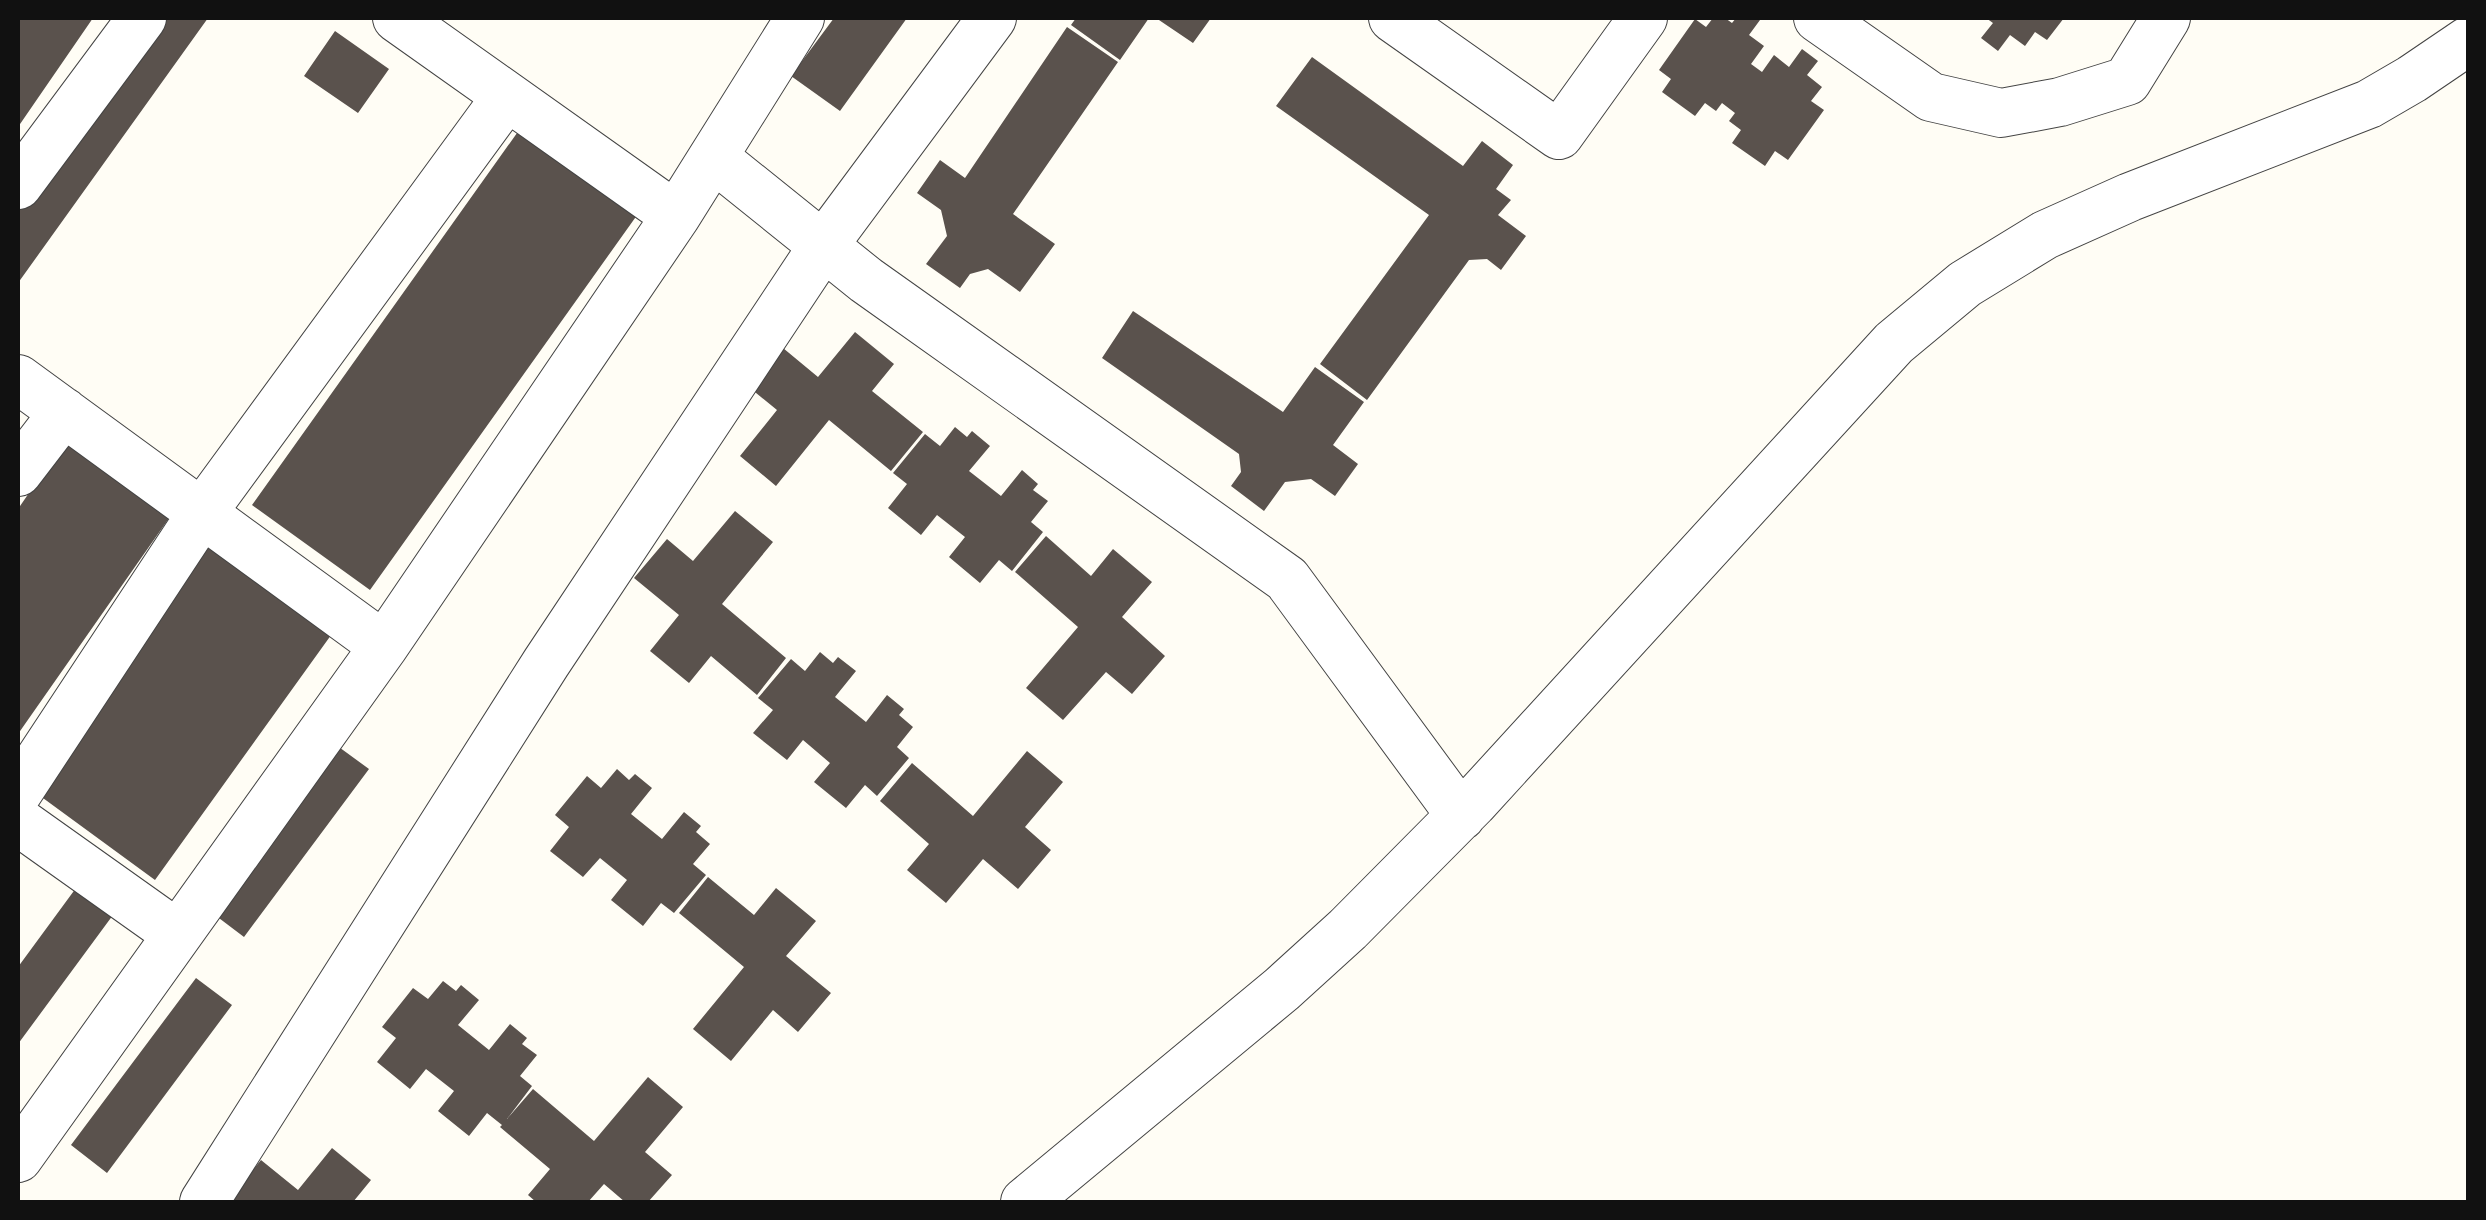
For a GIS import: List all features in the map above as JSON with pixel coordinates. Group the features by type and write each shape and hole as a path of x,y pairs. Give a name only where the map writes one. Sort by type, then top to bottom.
{"street":[{"path":"18,184 142,18"},
{"path":"397,18 676,216"},
{"path":"18,1158 384,646 676,216 800,18"},
{"path":"204,1202 546,662 823,246 992,18"},
{"path":"1393,18 1559,135 1642,18"},
{"path":"1818,18 1930,97 2002,113 2060,102 2127,81 2166,18"},
{"path":"1024,1202 1282,989 1348,929 1461,816 1894,343 1965,284 2018,250 2087,214 2369,104 2468,41"},
{"path":"18,792 202,513 507,96"},
{"path":"713,157 866,280 1287,579 1461,816"},
{"path":"18,379 384,646"},
{"path":"18,472 64,412"},
{"path":"18,821 177,934"}],"building":[{"path":"18,18 93,18 18,127"},
{"path":"150,18 208,18 18,283 18,202"},
{"path":"834,18 907,18 840,111 791,76"},
{"path":"1076,18 1149,18 1120,60 1071,25"},
{"path":"1156,18 1211,18 1193,43"},
{"path":"1713,18 1725,18 1732,23 1736,18 1760,20 1749,35 1764,46 1751,64 1762,72 1774,55 1789,67 1802,49 1818,61 1807,75 1822,87 1811,101 1824,110 1788,160 1775,151 1765,166 1732,143 1741,130 1729,121 1735,113 1722,103 1716,111 1705,103 1695,116 1662,92 1671,79 1659,70 1695,19 1706,27"},
{"path":"1986,18 2064,18 2047,40 2035,32 2025,46 2010,35 1998,51 1981,38 1993,23"},
{"path":"1067,27 1118,62 1013,214 1055,244 1020,292 988,269 970,274 960,288 926,264 947,236 941,210 917,193 940,160 965,178"},
{"path":"335,31 389,69 358,113 304,76"},
{"path":"1312,57 1463,166 1482,141 1513,165 1496,189 1511,200 1498,215 1526,236 1501,270 1487,259 1469,260 1367,400 1320,364 1429,215 1276,106"},
{"path":"522,126 640,211 370,590 252,505"},
{"path":"1133,311 1283,412 1315,367 1364,402 1333,445 1358,464 1335,496 1311,479 1285,482 1264,511 1231,486 1241,472 1239,454 1102,358"},
{"path":"855,332 894,364 872,391 923,432 891,471 829,420 776,486 740,456 777,410 750,388 783,348 818,377"},
{"path":"955,427 967,437 972,431 990,446 969,471 1001,496 1022,470 1038,484 1033,490 1048,501 1031,522 1043,532 1012,571 999,560 980,583 949,557 965,537 937,515 921,535 888,508 907,484 893,473 925,434 940,446"},
{"path":"68,436 174,511 18,734 18,509"},
{"path":"735,511 773,542 722,604 786,658 757,695 711,656 689,683 650,651 679,615 634,578 667,539 693,561"},
{"path":"1046,536 1091,576 1113,549 1152,582 1122,617 1165,656 1132,694 1106,672 1063,720 1026,688 1078,627 1015,572"},
{"path":"211,541 334,631 155,880 32,790"},
{"path":"820,652 833,663 838,657 856,671 835,697 866,722 887,695 904,709 899,715 913,727 897,747 909,758 877,796 865,785 846,808 814,782 830,763 803,740 787,760 753,733 773,710 758,698 791,659 805,671"},
{"path":"332,742 369,769 244,937 207,909"},
{"path":"1027,751 1063,782 1025,827 1051,850 1018,889 983,859 946,903 907,870 929,844 880,801 912,763 973,816"},
{"path":"617,769 629,780 635,774 652,788 631,814 662,839 684,812 701,826 696,832 710,844 693,864 706,875 674,913 661,903 643,926 611,900 627,880 600,858 583,877 550,851 569,827 555,815 587,776 601,788"},
{"path":"708,877 754,915 776,888 816,921 786,956 831,993 798,1032 773,1010 731,1061 693,1029 744,967 679,913"},
{"path":"76,888 113,915 18,1044 18,967"},
{"path":"196,978 232,1005 107,1173 71,1145"},
{"path":"443,981 456,991 461,985 479,1000 458,1025 489,1050 510,1024 527,1038 522,1044 537,1055 520,1076 532,1086 507,1119 533,1089 594,1141 648,1077 683,1107 645,1152 672,1175 648,1202 625,1202 604,1184 588,1202 536,1202 528,1195 550,1169 502,1125 487,1113 469,1136 438,1111 454,1091 426,1069 410,1089 377,1062 396,1038 382,1027 413,988 428,999"},
{"path":"332,1148 371,1180 353,1202 226,1202 261,1160 298,1190"}]}
